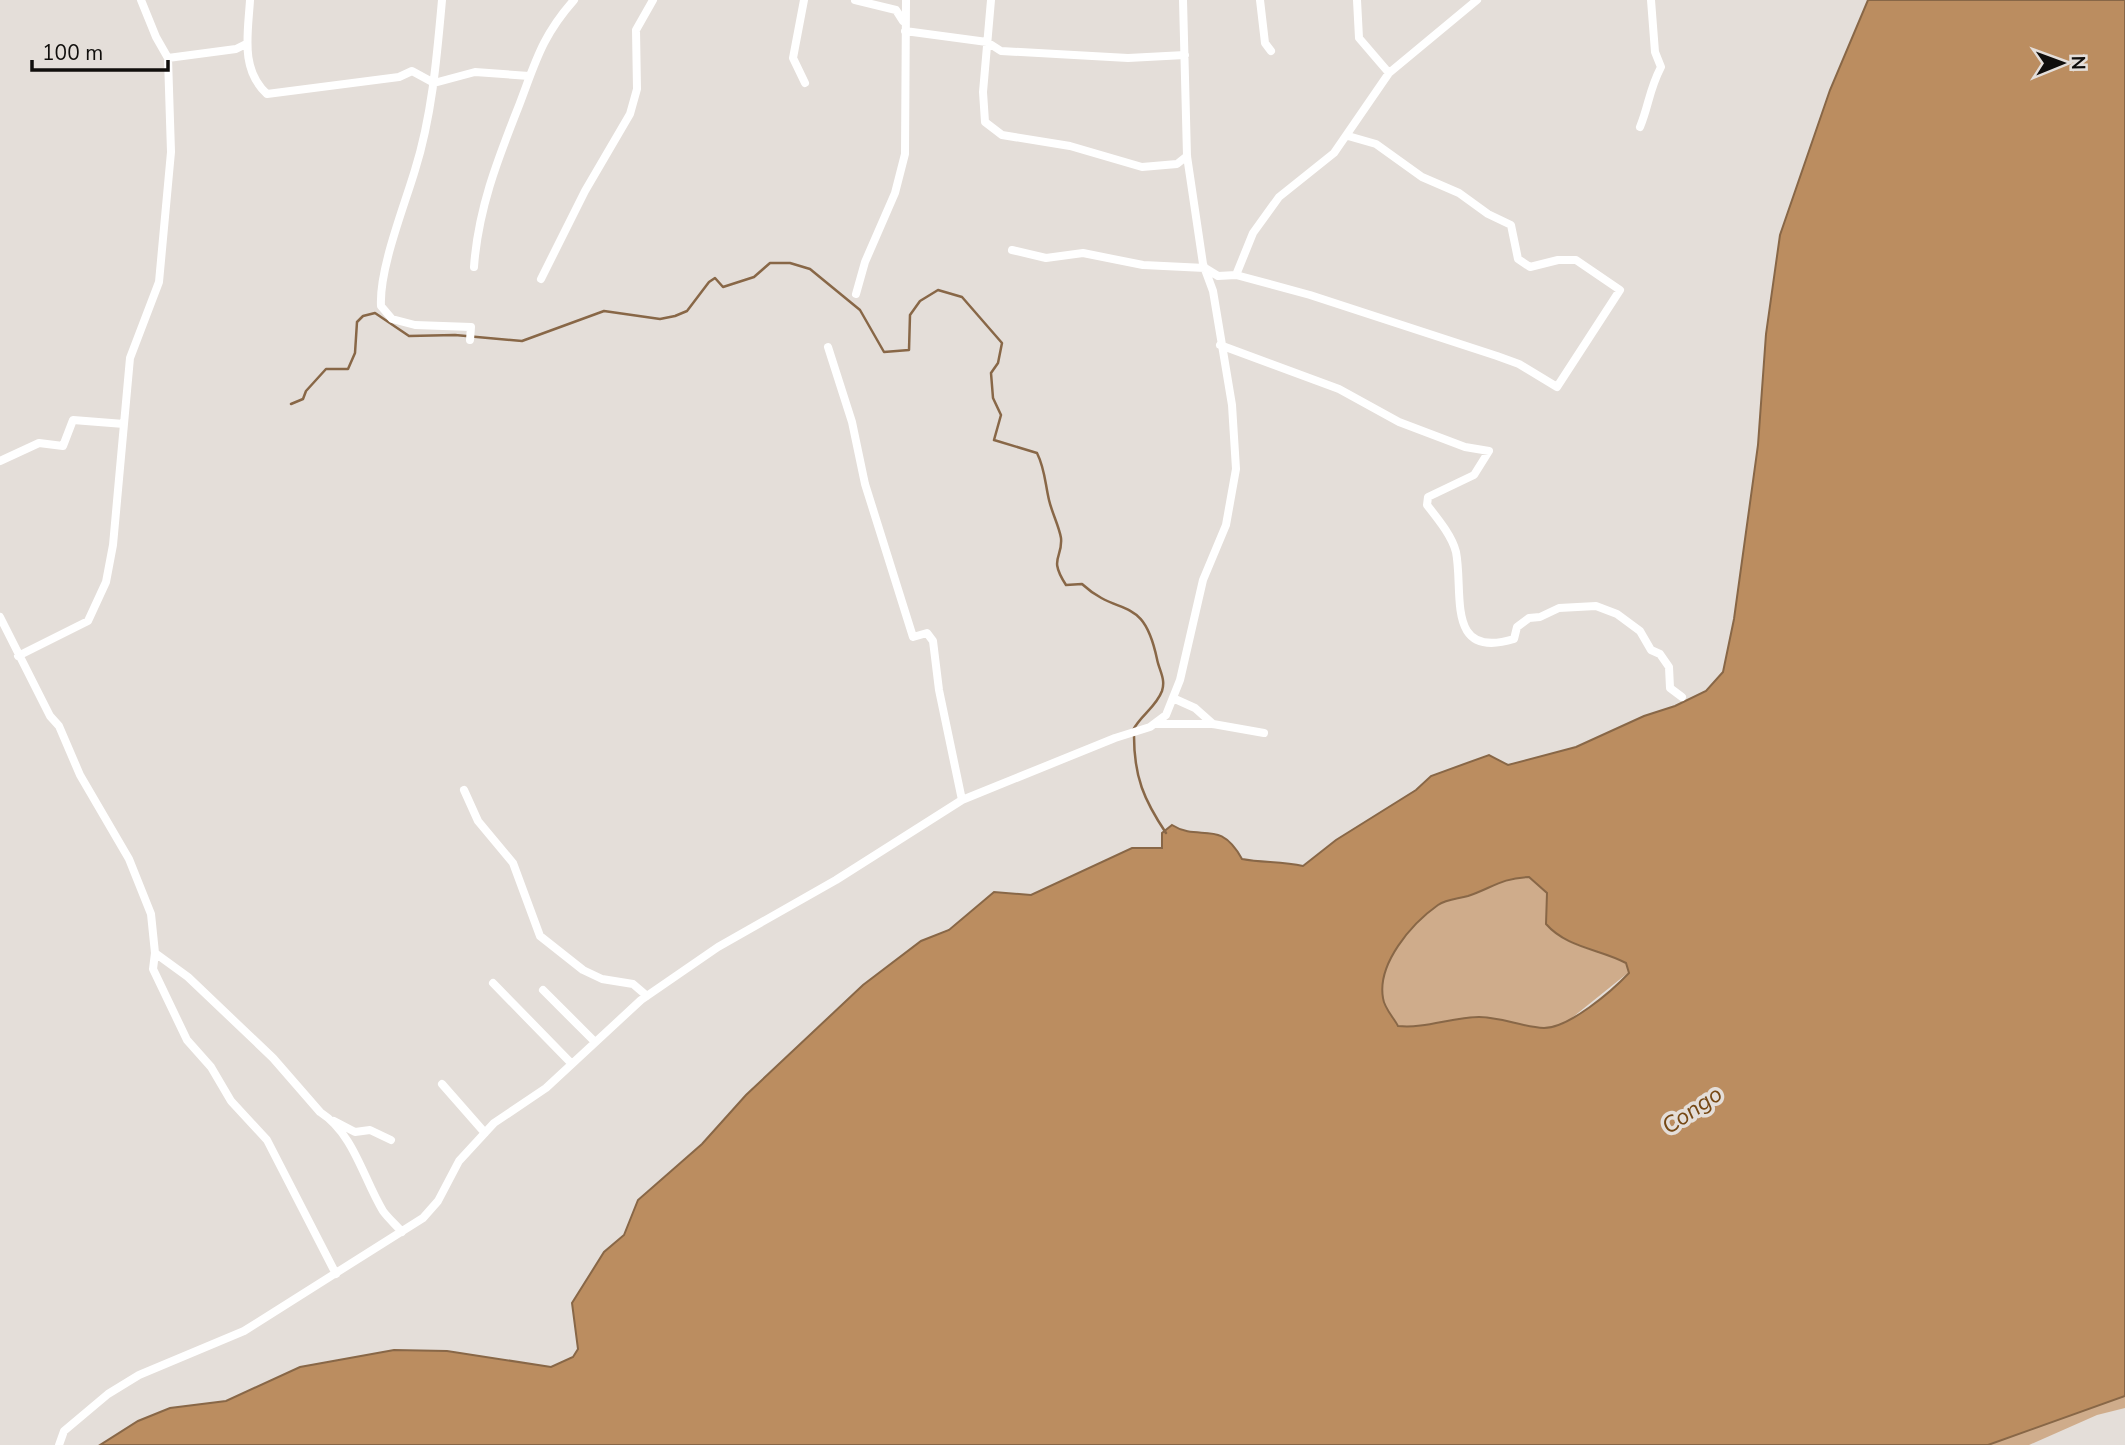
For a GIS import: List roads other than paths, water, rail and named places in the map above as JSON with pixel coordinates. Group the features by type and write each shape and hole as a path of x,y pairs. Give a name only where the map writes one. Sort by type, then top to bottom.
{"street":[{"path":"19,656 89,621 100,597 113,545 130,358 159,282 166,224 172,113 169,58 156,37 141,0"},
{"path":"250,0 246,44 256,83 267,94 399,77 412,71 434,83 475,72 529,76"},
{"path":"442,0 434,83 416,169 391,252 381,306 392,319 415,325 471,327 470,340"},
{"path":"474,267 477,229 483,204 529,76 546,35 574,0"},
{"path":"541,279 585,191 630,114 637,89 636,30 653,0"},
{"path":"804,0 793,58 805,83"},
{"path":"855,0 896,10 902,16 905,30"},
{"path":"856,294 864,262 895,193 905,154 906,0"},
{"path":"991,0 983,112 985,122 1002,135 1070,146 1142,167 1177,164 1187,156"},
{"path":"59,1445 64,1431 108,1394 139,1375 244,1331 423,1218 438,1201 459,1161 485,1133 506,1114 547,1088 594,1041 647,996 718,947 836,880 962,800 1134,733 1155,724 1166,715 1175,699 1203,580 1226,526 1235,488 1232,405 1213,291 1205,268 1187,156 1183,0"},
{"path":"1260,0 1265,43 1271,51"},
{"path":"1357,0 1359,38 1389,74"},
{"path":"1236,275 1252,233 1279,197 1334,153 1389,74 1477,0"},
{"path":"1640,127 1647,109 1647,96 1661,67 1655,52 1651,0"},
{"path":"905,30 987,42 1001,51 1098,58 1185,55"},
{"path":"169,58 236,49 246,44"},
{"path":"1012,250 1046,258 1083,253 1143,265 1205,268 1217,276 1236,275 1310,295 1497,356 1519,364 1557,387 1620,290 1576,260 1558,260 1530,267 1518,259 1511,225 1488,214 1459,193 1422,177 1376,144 1348,136"},
{"path":"1220,345 1339,389 1399,422 1465,447 1489,451 1474,475 1428,497 1427,506 1456,550 1461,626 1470,637 1502,643 1514,639 1517,627 1529,618 1540,617 1559,608 1596,606 1617,614 1640,631 1651,650 1660,654 1669,667 1670,688 1682,697"},
{"path":"828,347 852,422 865,484 913,637 926,633 933,641 939,690 962,800"},
{"path":"0,461 39,443 64,446 73,420 124,424"},
{"path":"0,617 59,726 80,775 128,859 151,914 155,953 153,969 187,1040 211,1067 231,1101 267,1140 336,1274"},
{"path":"1175,699 1195,708 1213,724"},
{"path":"1155,724 1213,724 1264,733"},
{"path":"464,790 478,821 513,863 540,936 583,970 602,979 633,984 647,996"},
{"path":"155,953 188,977 224,1015 273,1058 320,1112 355,1132 370,1130 391,1140"},
{"path":"493,984 571,1063"},
{"path":"543,990 594,1041"},
{"path":"442,1084 485,1133"},
{"path":"329,1118 359,1161 384,1212 402,1232"}],"water":[{"name":"Congo","path":"1868,0 2125,0 2125,1396 1988,1445 100,1445 138,1421 170,1408 226,1401 300,1367 394,1350 447,1351 551,1367 573,1357 578,1349 572,1303 604,1252 624,1235 638,1200 702,1144 746,1095 863,985 921,941 949,930 994,892 1031,895 1132,848 1162,848 1162,833 1172,825 1182,830 1225,838 1242,859 1303,866 1336,840 1416,790 1431,776 1489,755 1508,765 1576,747 1706,691 1723,672 1734,619 1758,445 1766,334 1780,235 1830,90","holes":["1529,877 1547,893 1546,924 1554,932 1574,943 1626,963 1629,973 1612,989 1565,1022 1544,1028 1479,1017 1418,1026 1398,1026 1384,1002 1385,972 1398,946 1428,913 1445,901 1519,878"]}],"waterway":[{"path":"291,404 303,399 306,391 326,369 348,369 355,353 357,322 363,316 375,313 409,336 455,335 522,341 604,311 660,319 675,316 687,311 715,278 723,287 754,277 770,263 790,263 810,269 860,310 884,352 909,350 910,315 920,301 938,290 962,297 1002,343 998,363 991,373 993,398 1001,415 994,440 1037,453 1061,538 1057,563 1061,576 1066,585 1082,584 1096,595 1137,615 1145,624 1151,638 1163,687 1156,702 1133,730"},
{"path":"1134,736 1138,776 1152,810 1166,833"}]}
